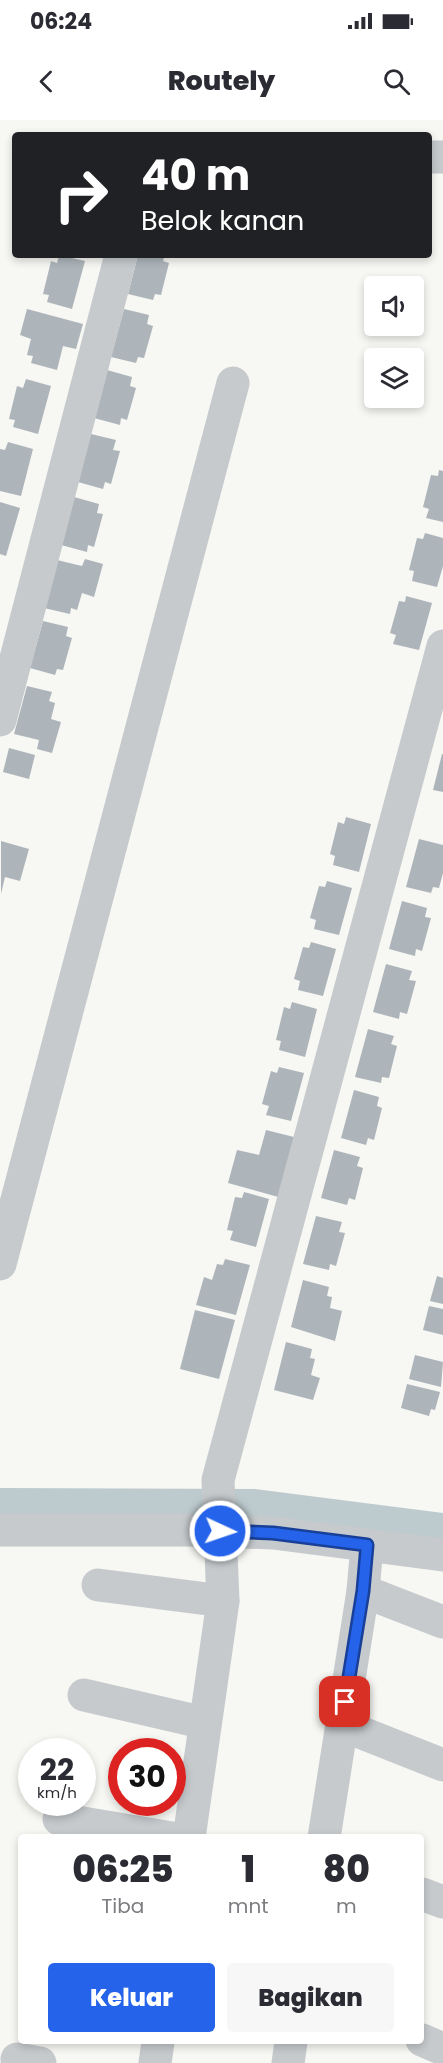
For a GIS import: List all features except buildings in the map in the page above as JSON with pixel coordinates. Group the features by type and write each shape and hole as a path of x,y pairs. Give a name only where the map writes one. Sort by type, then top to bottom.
{"street":[{"path":"0,720 120,258"},
{"path":"0,1264 233,384"},
{"path":"190,1834 223,1601 218,1480 443,646"},
{"path":"0,1530 220,1530 273,1533 443,1555"},
{"path":"325,1834 363,1591 367,1545"},
{"path":"98,1585 223,1601"},
{"path":"363,1591 443,1622"},
{"path":"84,1695 205,1723"},
{"path":"342,1725 443,1765"},
{"path":"59,1819 148,1834"},
{"path":"424,1895 443,1902"},
{"path":"424,2041 443,2049"},
{"path":"155,2063 158,2044"},
{"path":"288,2063 291,2044"}],"waterway":[{"path":"0,1502 253,1503 443,1527"}],"route":[{"path":"220,1531 273,1533 367,1545 363,1591 345,1702"}]}
